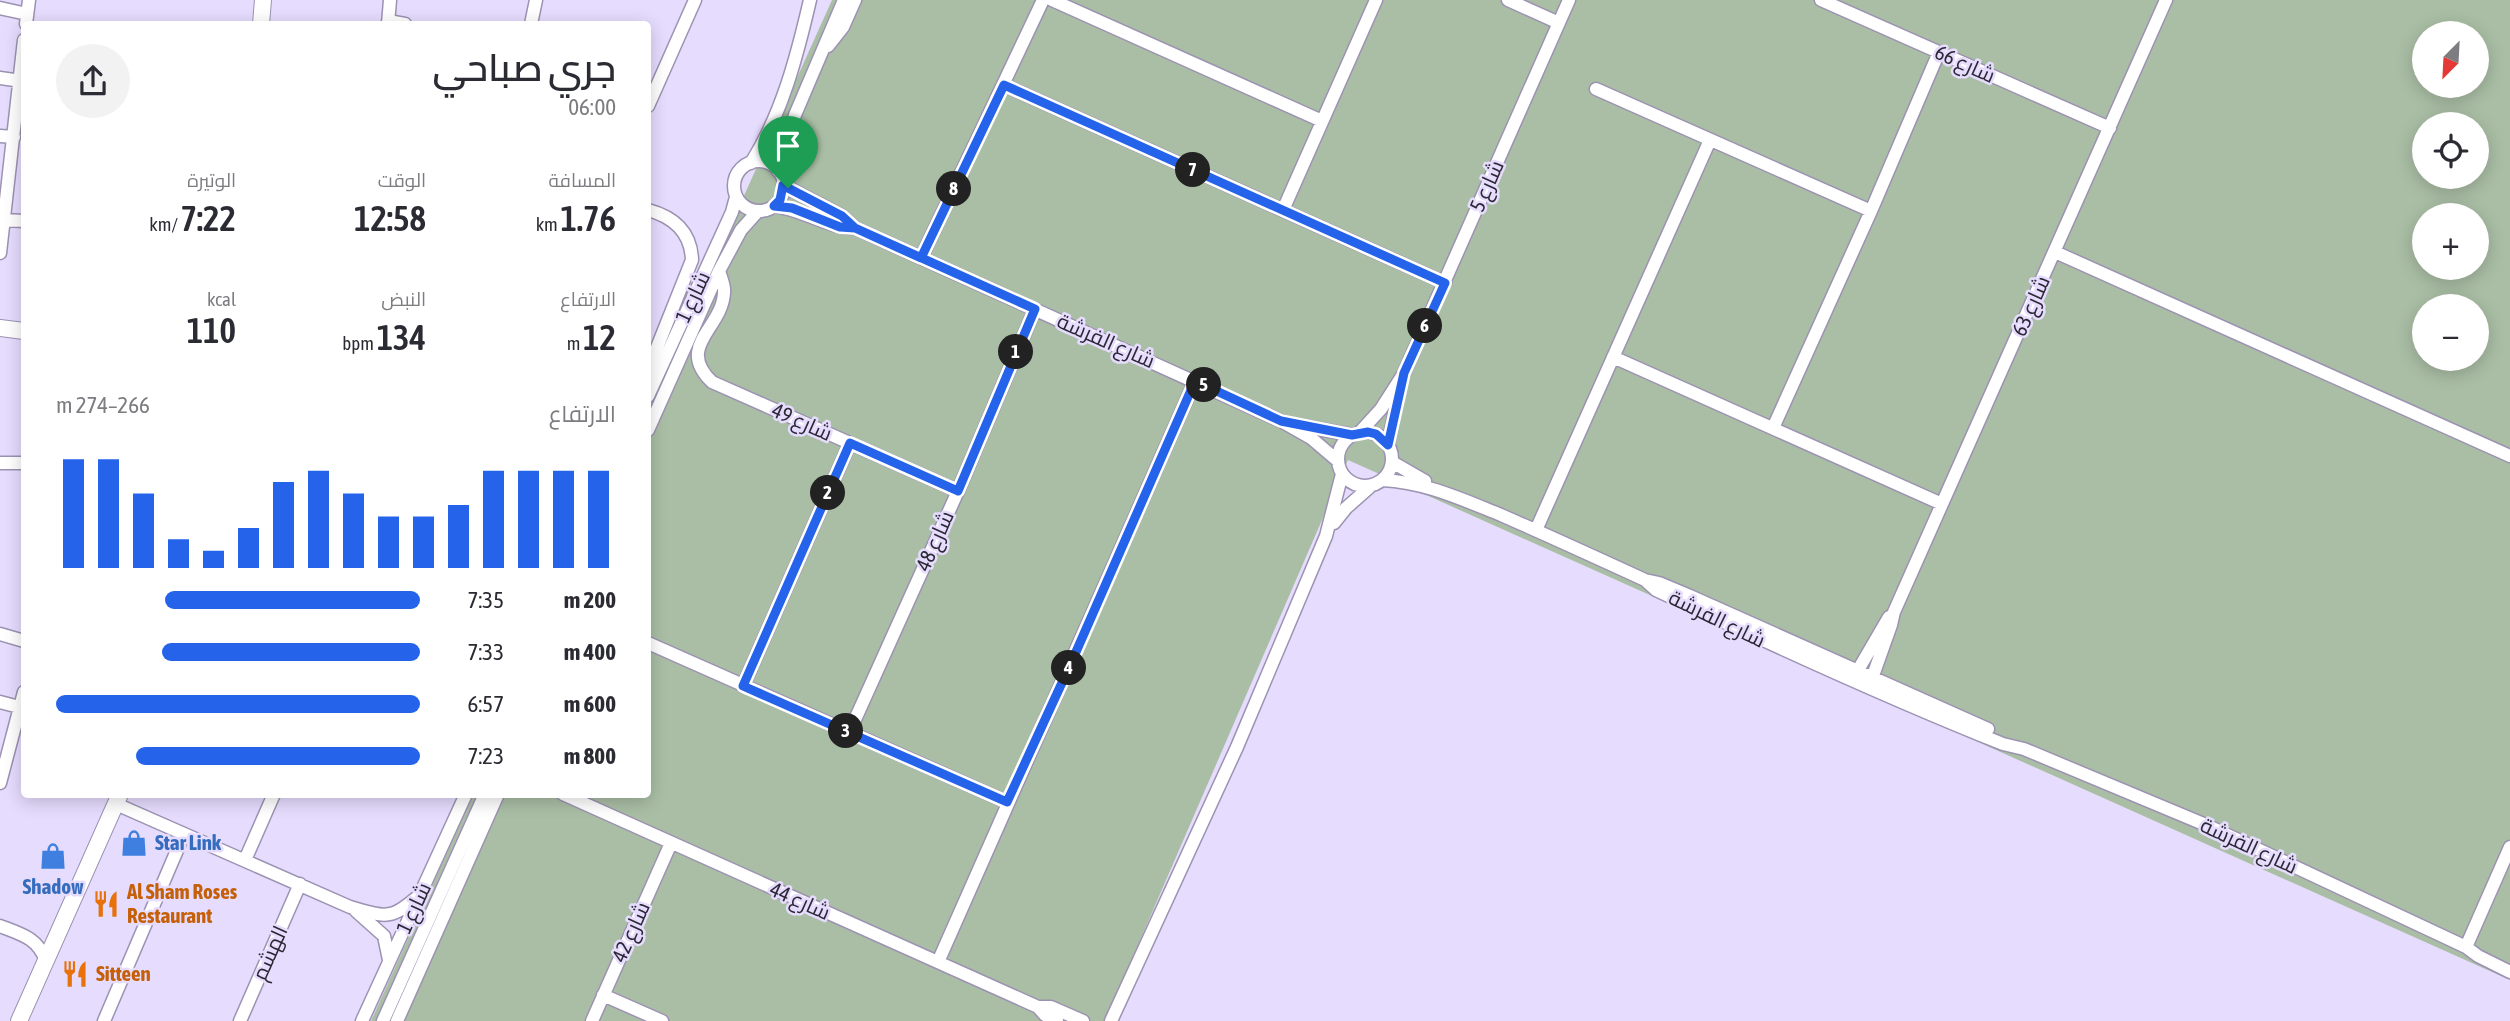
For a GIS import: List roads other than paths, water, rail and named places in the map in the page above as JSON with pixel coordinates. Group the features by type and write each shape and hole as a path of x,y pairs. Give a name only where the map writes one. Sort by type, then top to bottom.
{"street":[{"path":"0,8 26,19 29,0"},
{"path":"261,21 263,0"},
{"path":"388,21 390,0"},
{"path":"532,21 536,0"},
{"path":"652,83 695,0"},
{"path":"810,0 776,116 751,163 742,168 735,177 736,197 742,204 758,211 774,206 780,200 783,185 778,171 787,137 844,0"},
{"path":"820,54 838,34 855,0"},
{"path":"921,258 1042,0"},
{"path":"1052,0 1322,121"},
{"path":"1283,210 1376,0"},
{"path":"1508,0 1559,23"},
{"name":"شارع 5","path":"1356,434 1381,409 1404,373 1569,0"},
{"name":"شارع 66","path":"1821,0 2110,128"},
{"name":"شارع 63","path":"1870,683 1894,612 2166,0"},
{"path":"1773,428 1939,52"},
{"path":"0,78 21,81 0,253"},
{"path":"1004,85 1445,283"},
{"path":"1596,89 1871,211"},
{"path":"0,136 14,138"},
{"path":"1536,530 1710,139"},
{"path":"751,163 766,163 778,171"},
{"name":"شارع الفرشة","path":"783,185 842,216 855,228 1281,421 1311,438 1338,461"},
{"name":"شارع 1","path":"651,389 732,212 736,197"},
{"name":"شارع الفرشة","path":"774,206 792,208 840,227 855,228"},
{"path":"651,211 670,219 683,229 691,248 692,260 651,362"},
{"name":"شارع 1","path":"651,423 719,271 741,230 758,211"},
{"path":"4,220 21,220"},
{"path":"2055,252 2510,456"},
{"name":"شارع 1","path":"697,357 724,293 719,271"},
{"name":"شارع 48","path":"849,733 958,491 1035,309"},
{"path":"0,328 21,331"},
{"name":"شارع 49","path":"697,357 707,376 719,385 958,491"},
{"path":"1613,357 1942,504"},
{"name":"شارع 5","path":"1388,445 1404,373"},
{"path":"938,962 1195,381"},
{"name":"شارع الفرشة","path":"1281,421 1356,434"},
{"path":"1111,1021 1237,747 1326,536 1342,474 1338,461 1341,446 1356,434 1376,434 1388,445 1392,461 1390,469 1346,508 1326,536"},
{"path":"743,686 850,443"},
{"name":"شارع الفرشة","path":"1392,461 1450,495"},
{"path":"0,463 21,463"},
{"path":"1342,474 1356,484 1377,482"},
{"name":"شارع الفرشة","path":"1377,482 1417,484 1536,530 1645,580 1656,590 1747,634 1855,676 1992,739 2024,749 2206,825 2468,948 2510,972"},
{"name":"شارع 63","path":"1855,676 1894,612"},
{"path":"0,634 21,640"},
{"path":"651,644 1007,802"},
{"path":"0,783 21,701"},
{"path":"0,702 19,707"},
{"path":"245,860 272,798"},
{"name":"شارع 1","path":"362,1021 464,798"},
{"name":"شارع 1","path":"383,1021 483,798"},
{"name":"شارع 1","path":"397,1021 496,798"},
{"name":"شارع 44","path":"572,798 1038,1007 1051,1007 1083,1021"},
{"path":"19,1021 118,799 184,834 351,907 385,916 403,909 421,894"},
{"path":"104,1021 184,834"},
{"name":"شارع 42","path":"592,1021 671,843"},
{"path":"2468,948 2510,847"},
{"name":"الهشم","path":"240,1021 300,884"},
{"path":"351,907 384,936 389,961"},
{"path":"0,926 31,938 46,961"},
{"path":"31,938 60,931"},
{"name":"شارع الفرشة","path":"2468,948 2480,950 2510,963"},
{"path":"603,995 662,1021"},
{"name":"شارع 44","path":"1038,1007 1045,1015 1057,1021"}],"place":[{"name":"Star Link","path":"134,843"},
{"name":"Shadow","path":"53,856"},
{"name":"Al Sham Roses Restaurant","path":"106,904"},
{"name":"Sitteen","path":"75,974"}]}
